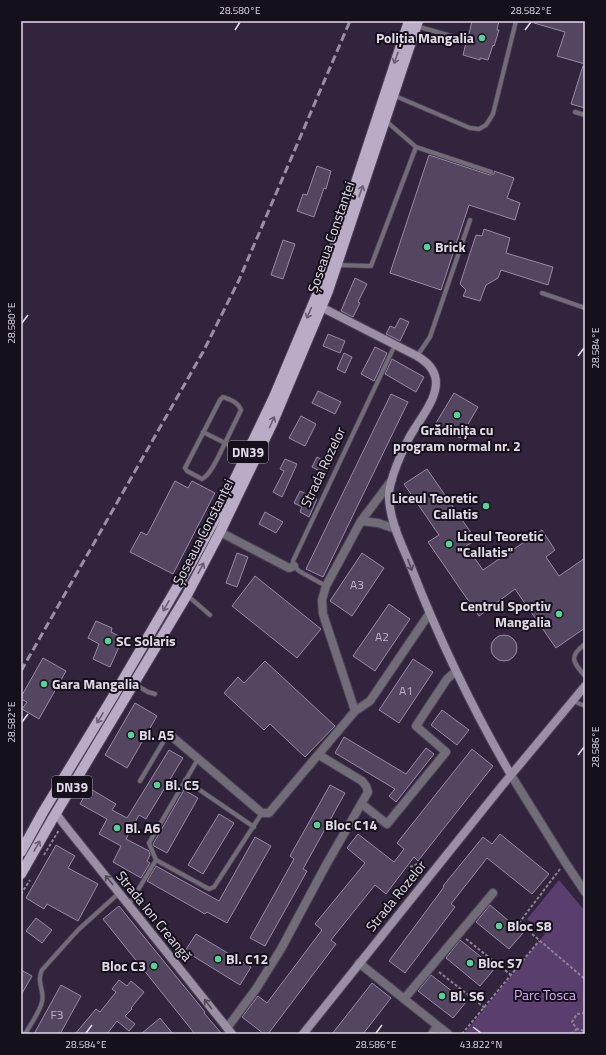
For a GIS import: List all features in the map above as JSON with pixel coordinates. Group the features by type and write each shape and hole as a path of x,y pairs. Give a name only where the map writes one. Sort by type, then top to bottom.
{"main road":[{"name":"Șoseaua Constanței","path":"21,852 43,812 179,585 222,506 274,397 319,290 413,23"},
{"name":"Șoseaua Constanței","path":"21,874 186,595 220,532 272,424 337,265 386,121 389,93"}],"street":[{"path":"321,307 418,356 429,364 435,376 436,387 432,399 406,445 396,467 388,497 391,515 430,614 455,672 511,775 585,892"},
{"path":"355,712 323,614 322,600 326,586 361,521 392,480"},
{"path":"361,521 378,523 396,529"},
{"path":"220,532 288,568 294,566"},
{"path":"169,734 266,813 319,755 355,712 370,701 430,614"},
{"path":"362,804 387,824 446,752 416,726 447,679 455,672"},
{"name":"Strada Rozelor","path":"303,1034 511,775 585,686"},
{"path":"229,1031 281,950 326,865 368,792 362,781 319,755"},
{"name":"Strada Ion Creangă","path":"56,813 229,1031"},
{"path":"404,999 493,893"},
{"path":"359,963 448,1034"},
{"path":"432,1034 438,1026"}],"lane":[{"path":"389,93 470,128 479,130 486,125 493,114 516,21"},
{"path":"413,23 465,40"},
{"path":"575,112 585,115"},
{"path":"386,121 416,147 491,172"},
{"path":"337,265 371,266 416,147"},
{"path":"418,356 430,337 470,220"},
{"path":"542,293 585,308"},
{"name":"Strada Rozelor","path":"294,566 294,561 395,345"},
{"path":"223,397 235,402 241,410 225,443 205,477 202,479 187,471 185,468 220,400 223,397"},
{"path":"203,432 246,454"},
{"path":"294,566 299,572 326,586"},
{"path":"186,595 210,615"},
{"path":"585,644 576,651 574,655 575,664 585,676"},
{"path":"133,684 155,694"},
{"path":"572,701 585,706"},
{"path":"140,781 169,734"},
{"path":"198,759 149,843 156,860 209,889 214,886 254,827 266,813"},
{"path":"185,780 254,827"},
{"path":"129,905 156,860"},
{"path":"26,1034 42,1001 43,994 39,977 42,970 78,930 119,893"}],"path":[{"path":"565,862 519,923 585,979"},
{"path":"410,866 420,863"},
{"path":"459,933 512,975"},
{"path":"462,1034 485,1008 539,940"},
{"path":"432,966 485,1008"},
{"path":"577,1030 572,1022 577,1014 585,1013"},
{"path":"571,1034 577,1030 585,1031"}],"green space":[{"name":"Parc Tosca","path":"559,880 585,911 585,1034 464,1034 545,934 527,919"}],"building":[{"name":"Poliția Mangalia","path":"472,21 499,21 497,30 499,30 488,60 480,58 480,60 463,55 466,43 468,41"},
{"path":"534,21 585,21 585,64 557,56 565,32 534,23"},
{"path":"583,66 585,66 585,108 571,104"},
{"name":"Brick","path":"429,155 490,175 494,174 494,171 514,178 507,198 520,203 515,220 469,205 441,290 390,273"},
{"path":"317,166 331,171 326,189 324,188 314,217 297,211 303,194 307,195"},
{"path":"484,229 510,238 506,253 553,267 548,285 501,270 498,278 486,285 480,301 463,296 466,290 460,284 476,235 482,236"},
{"path":"283,240 295,244 283,279 271,275"},
{"path":"355,278 367,284 358,302 360,303 353,317 341,311"},
{"path":"400,318 409,322 400,341 386,334 390,326 395,328"},
{"path":"328,334 345,341 340,353 323,346"},
{"path":"375,347 387,353 374,381 361,374"},
{"path":"344,353 352,357 345,373 337,369"},
{"path":"392,359 424,377 416,392 385,374"},
{"path":"318,391 341,402 335,414 312,403"},
{"name":"Grădinița cu program normal nr. 2","path":"454,393 478,407 460,438 436,423"},
{"path":"391,394 408,402 323,577 306,569"},
{"path":"301,416 316,424 305,446 289,438"},
{"path":"317,457 330,464 325,474 312,467"},
{"path":"285,459 297,464 282,497 273,492 284,471 280,469"},
{"name":"Liceul Teoretic \"Callatis\"","path":"427,469 476,540 466,546 483,570 542,530 555,550 546,557 559,576 585,558 585,628 556,648 515,589 479,616 428,542 439,535 404,484"},
{"path":"175,481 188,488 192,481 215,493 173,574 130,552 141,532 147,535"},
{"path":"300,491 317,499 309,517 300,512 302,507 294,503"},
{"path":"265,512 283,522 276,533 259,524"},
{"path":"237,553 248,557 237,587 226,583"},
{"path":"362,553 384,568 352,616 330,601"},
{"path":"255,576 321,629 297,658 232,606"},
{"path":"389,604 410,619 375,671 353,656"},
{"name":"SC Solaris","path":"96,621 112,628 111,632 123,638 110,667 93,659 99,644 88,638"},
{"path":"504,635 513,639 517,648 513,657 504,661 495,657 491,648 495,639"},
{"name":"Gara Mangalia","path":"43,658 66,671 39,719 22,709 27,702 21,699 21,697"},
{"path":"413,659 433,672 399,723 379,710"},
{"path":"265,661 335,726 305,757 270,724 264,730 224,693 238,677 244,683"},
{"name":"Bl. A5","path":"135,703 157,716 127,768 105,755"},
{"path":"442,710 469,730 457,745 431,725"},
{"path":"344,737 406,774 426,748 434,754 396,802 389,796 395,789 335,753"},
{"path":"472,749 493,766 418,861 414,857 386,894 375,885 331,940 336,944 268,1034 264,1034 242,1017 258,996 267,1003 322,930 315,924 365,863 347,848 358,834 394,862 404,849 397,843"},
{"name":"Bl. A6","path":"169,750 183,758 146,819 139,815 126,839 149,851 150,855 147,861 150,863 141,878 113,862 121,846 99,834 107,819 80,804 89,788 116,804 112,810 127,818"},
{"path":"330,785 345,793 303,869 307,871 265,946 250,938 294,859 290,856"},
{"path":"184,790 198,798 167,853 153,844"},
{"path":"219,814 234,823 203,874 188,865"},
{"path":"500,834 549,874 532,894 487,858 451,904 455,907 405,973 389,961 444,887 443,886 483,837 492,844"},
{"path":"255,837 271,846 227,923 207,912 205,914 147,881 156,866 219,901"},
{"path":"56,845 75,856 68,868 98,884 78,921 47,904 44,909 26,898"},
{"name":"Bloc S8","path":"490,905 523,933 509,949 476,922"},
{"name":"Bloc C3","path":"119,906 222,1034 195,1034 103,919"},
{"path":"36,918 52,930 42,943 26,931"},
{"name":"Bl. C12","path":"196,934 251,967 240,985 185,951"},
{"name":"Bloc S7","path":"460,940 495,968 480,986 446,958"},
{"path":"21,970 32,976 21,995"},
{"name":"Bl. S6","path":"431,975 466,1002 453,1018 418,991"},
{"path":"119,980 127,986 131,981 144,992 125,1016 135,1024 129,1031 117,1021 107,1034 75,1034 96,1009 100,1012 116,992 112,989"},
{"path":"372,983 391,998 363,1034 332,1034"},
{"path":"61,985 81,996 60,1034 34,1034"},
{"path":"160,1018 173,1034 141,1034"}],"railway":[{"path":"21,671 203,352 239,280 350,21"}],"place":[{"name":"Poliția Mangalia","path":"482,38"},
{"name":"Brick","path":"427,247"},
{"name":"Grădinița cu program normal nr. 2","path":"457,415"},
{"name":"Liceul Teoretic Callatis","path":"486,506"},
{"name":"Liceul Teoretic \"Callatis\"","path":"449,544"},
{"name":"Centrul Sportiv Mangalia","path":"559,614"},
{"name":"SC Solaris","path":"108,641"},
{"name":"Gara Mangalia","path":"44,684"},
{"name":"Bl. A5","path":"131,735"},
{"name":"Bl. C5","path":"157,785"},
{"name":"Bloc C14","path":"317,825"},
{"name":"Bl. A6","path":"117,828"},
{"name":"Bloc S8","path":"499,926"},
{"name":"Bl. C12","path":"218,959"},
{"name":"Bloc S7","path":"470,963"},
{"name":"Bloc C3","path":"154,966"},
{"name":"Bl. S6","path":"442,996"}]}
